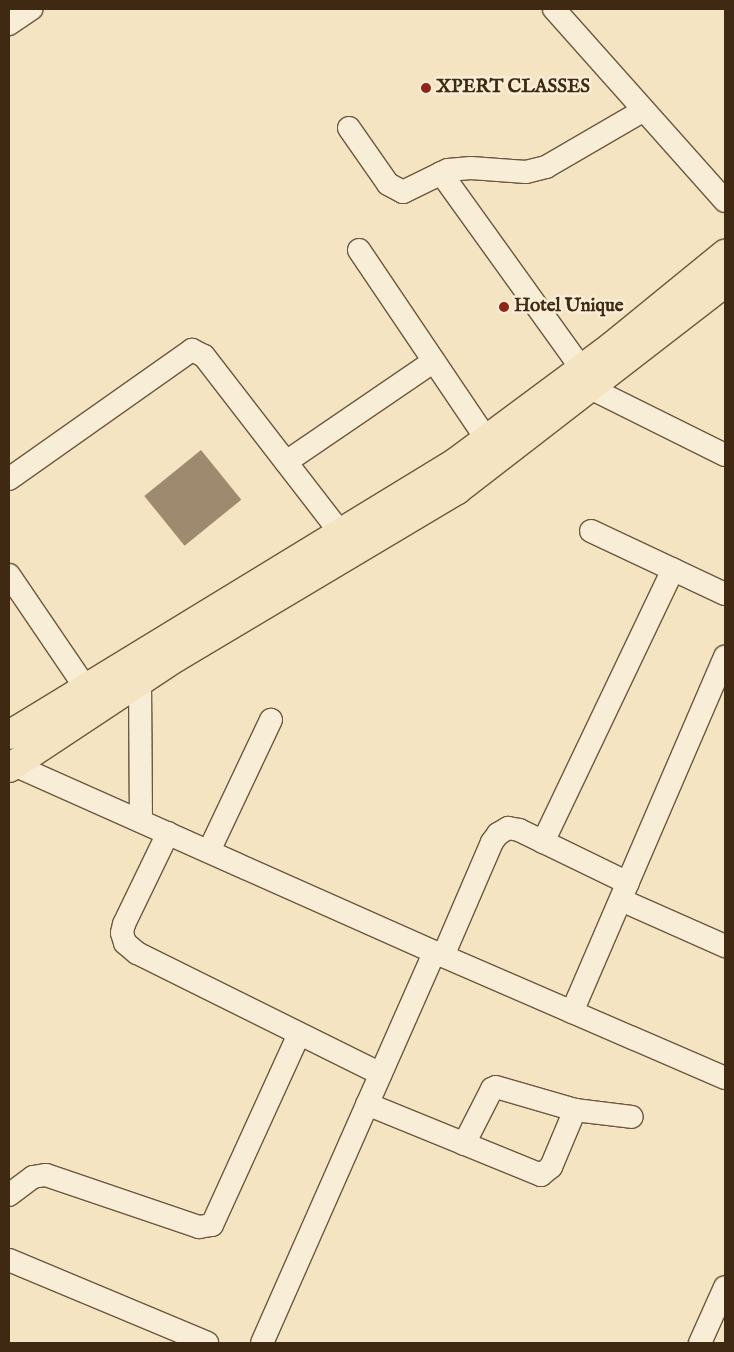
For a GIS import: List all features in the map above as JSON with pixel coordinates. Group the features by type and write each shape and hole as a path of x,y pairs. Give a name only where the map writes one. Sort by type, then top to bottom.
{"main road":[{"path":"12,767 140,681 457,490 579,378 725,254"},
{"path":"9,735 456,462 579,378 725,283"}],"street":[{"path":"9,24 31,9"},
{"path":"554,9 725,201"},
{"path":"349,128 395,190 413,190 441,173 471,168 526,172 546,167 644,110"},
{"path":"441,173 579,378 725,455"},
{"path":"359,250 487,440"},
{"path":"9,479 192,350 204,356 340,532"},
{"path":"286,462 434,361"},
{"path":"591,531 725,594"},
{"path":"543,842 673,569"},
{"path":"9,574 85,687"},
{"path":"572,1012 624,891 718,691 725,656"},
{"path":"140,681 141,821"},
{"path":"209,851 272,720"},
{"path":"12,767 141,821 438,955 725,1078"},
{"path":"262,1343 367,1104 498,834 508,828 519,830 543,842 624,891 725,946"},
{"path":"168,833 124,924 122,933 125,943 137,953 381,1074"},
{"path":"9,1195 33,1176 46,1175 199,1227 212,1225 299,1034"},
{"path":"464,1144 492,1089 496,1087 575,1110 632,1117"},
{"path":"367,1104 541,1175 551,1167 575,1110"},
{"path":"9,1260 207,1343"},
{"path":"700,1343 725,1287"}],"building":[{"path":"201,450 241,500 185,546 144,496"}],"place":[{"name":"XPERT CLASSES","path":"426,88"},
{"name":"Hotel Unique","path":"504,307"}]}
